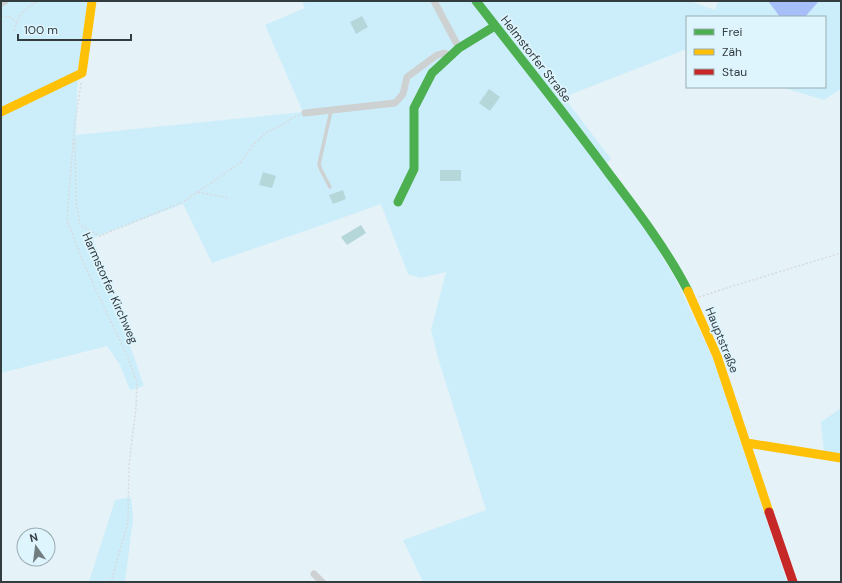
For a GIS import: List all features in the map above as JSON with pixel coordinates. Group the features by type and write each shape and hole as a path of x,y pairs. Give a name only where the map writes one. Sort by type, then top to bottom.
{"main road":[{"path":"1,112 82,73 92,1"},
{"name":"Helmstorfer Straße","path":"476,1 578,131"},
{"path":"398,202 414,169 414,108 432,73 459,48 495,26"},
{"name":"Hauptstraße","path":"578,131 644,220 680,276 698,312 717,356 793,582"},
{"path":"747,443 841,458"}],"street":[{"path":"1,3 5,1"},
{"path":"434,1 459,48"},
{"path":"305,113 395,103 403,94 407,77 437,55 444,53 452,56"},
{"path":"314,574 322,582"}],"lane":[{"path":"330,187 320,170 319,164 331,111"}],"path":[{"path":"14,31 16,22 22,12 30,5 39,1"},
{"path":"1,16 10,17 16,22"},
{"name":"Harmstorfer Kirchweg","path":"82,73 74,131 67,220 84,264 128,358 137,382 136,407 129,465 128,522 111,582"},
{"path":"74,131 76,202 80,225 100,236 184,202 240,163 254,144 267,132 294,117 305,113"},
{"path":"198,192 228,198"},
{"path":"695,292 698,298 841,253"}],"shaded area":[{"path":"1,1 91,1 78,68 76,135 303,112 265,25 305,8 302,1 690,1 715,10 718,1 768,1 779,16 686,16 686,49 564,97 611,159 601,168 642,222 677,282 713,359 787,582 423,582 403,540 486,510 438,358 431,330 446,272 421,278 408,274 381,204 212,263 183,204 93,238 144,386 130,390 120,365 107,346 1,373"},
{"path":"819,1 841,1 841,89 824,100 784,88 826,88 826,16 806,16"},
{"path":"841,408 841,455 824,453 821,422"},
{"path":"131,497 133,519 125,582 89,582 115,500"}],"water":[{"path":"768,1 819,1 806,16 779,16"}],"building":[{"path":"362,16 368,27 356,34 350,22"},
{"path":"489,89 500,97 490,111 479,103"},
{"path":"440,170 461,170 461,181 440,181"},
{"path":"263,172 276,176 272,188 259,185"},
{"path":"343,190 346,199 333,204 329,195"},
{"path":"361,225 366,233 347,245 341,237"}],"traffic: fast":[{"path":"476,1 577,131 641,217 671,261 688,291"},
{"path":"398,202 414,169 414,108 432,73 459,48 495,26"}],"traffic: slow":[{"path":"1,112 82,73 92,1"},
{"path":"688,291 717,356 769,512"},
{"path":"747,443 841,458"}],"traffic: jam":[{"path":"769,512 793,582"}]}
